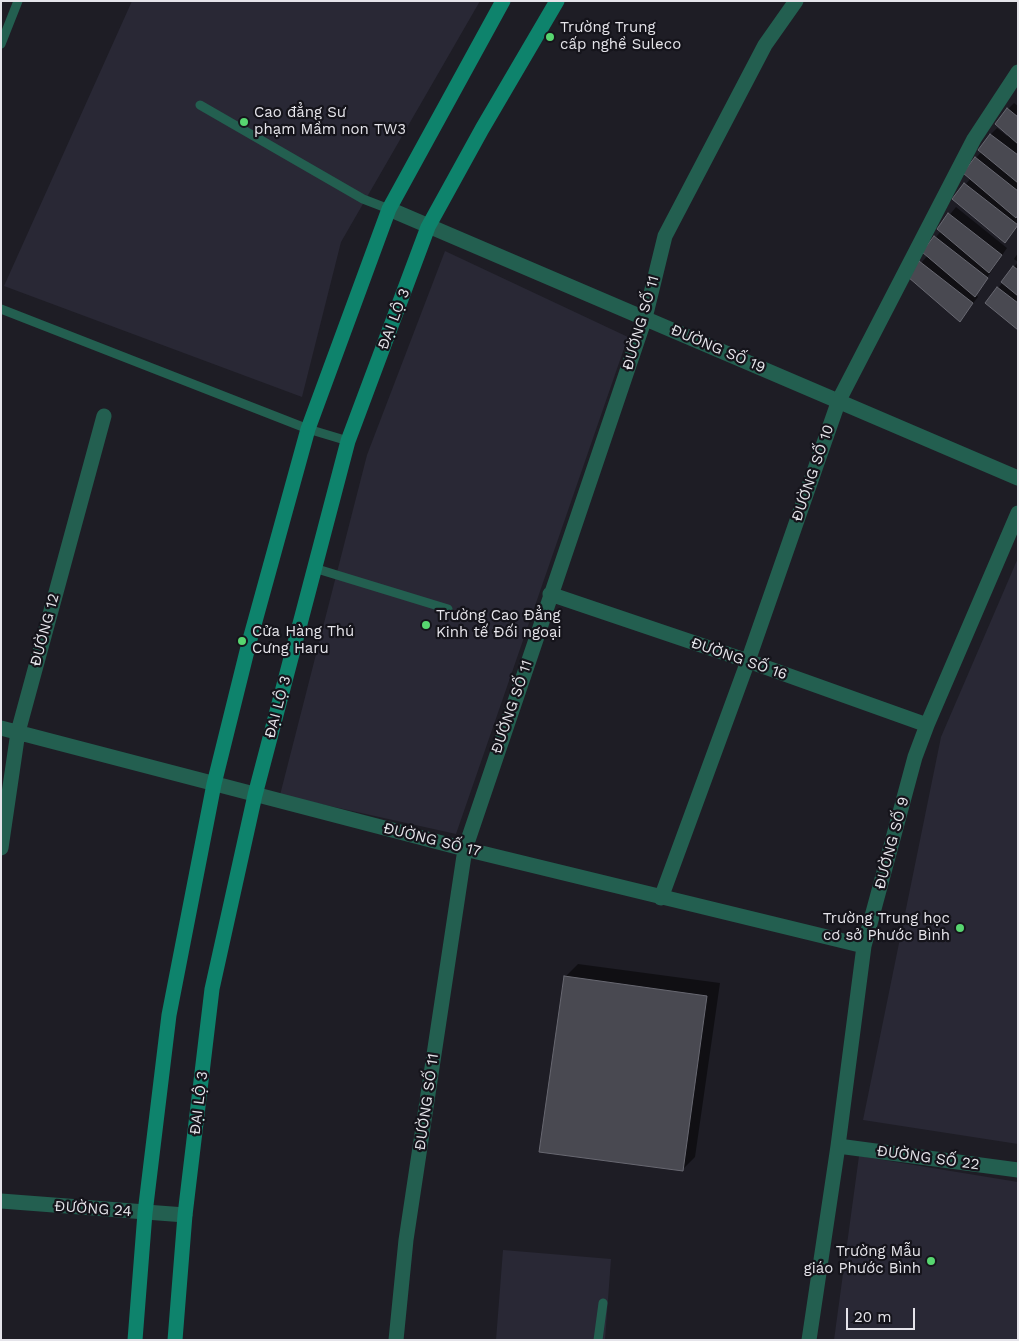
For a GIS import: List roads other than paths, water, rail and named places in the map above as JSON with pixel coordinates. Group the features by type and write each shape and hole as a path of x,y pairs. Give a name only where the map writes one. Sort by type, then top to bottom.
{"street":[{"path":"135,1340 145,1213 170,1015 214,784 249,643 308,429 389,209 503,1"},
{"name":"ĐẠI LỘ 3","path":"175,1340 185,1215 212,989 255,794 348,441 428,227 556,1"},
{"name":"ĐƯỜNG SỐ 11","path":"396,1340 406,1240 465,848 550,594 646,318 665,236 765,45 796,1"},
{"name":"ĐƯỜNG SỐ 10","path":"661,898 748,661 838,400 974,139 1018,72"},
{"name":"ĐƯỜNG SỐ 19","path":"389,209 1018,478"},
{"name":"ĐƯỜNG 12","path":"1,848 18,732 104,416"},
{"name":"ĐƯỜNG SỐ 9","path":"808,1340 838,1146 864,946 916,757 927,725 1018,513"},
{"name":"ĐƯỜNG SỐ 16","path":"550,594 748,661 927,725"},
{"name":"ĐƯỜNG SỐ 17","path":"1,728 661,898 864,946"},
{"name":"ĐƯỜNG SỐ 22","path":"838,1146 1018,1170"},
{"name":"ĐƯỜNG 24","path":"1,1202 185,1215"}],"lane":[{"path":"1,44 18,1"},
{"path":"200,105 363,199 389,209"},
{"path":"1,309 308,429 348,441"},
{"path":"314,568 448,609"},
{"path":"598,1340 603,1303"}],"place":[{"name":"Trường Trung cấp nghề Suleco","path":"550,37"},
{"name":"Cao đẳng Sư phạm Mầm non TW3","path":"244,122"},
{"name":"Trường Cao Đẳng Kinh tế Đối ngoại","path":"426,625"},
{"name":"Cửa Hàng Thú Cưng Haru","path":"242,641"},
{"name":"Trường Trung học cơ sở Phước Bình","path":"960,928"},
{"name":"Trường Mẫu giáo Phước Bình","path":"931,1261"}]}
